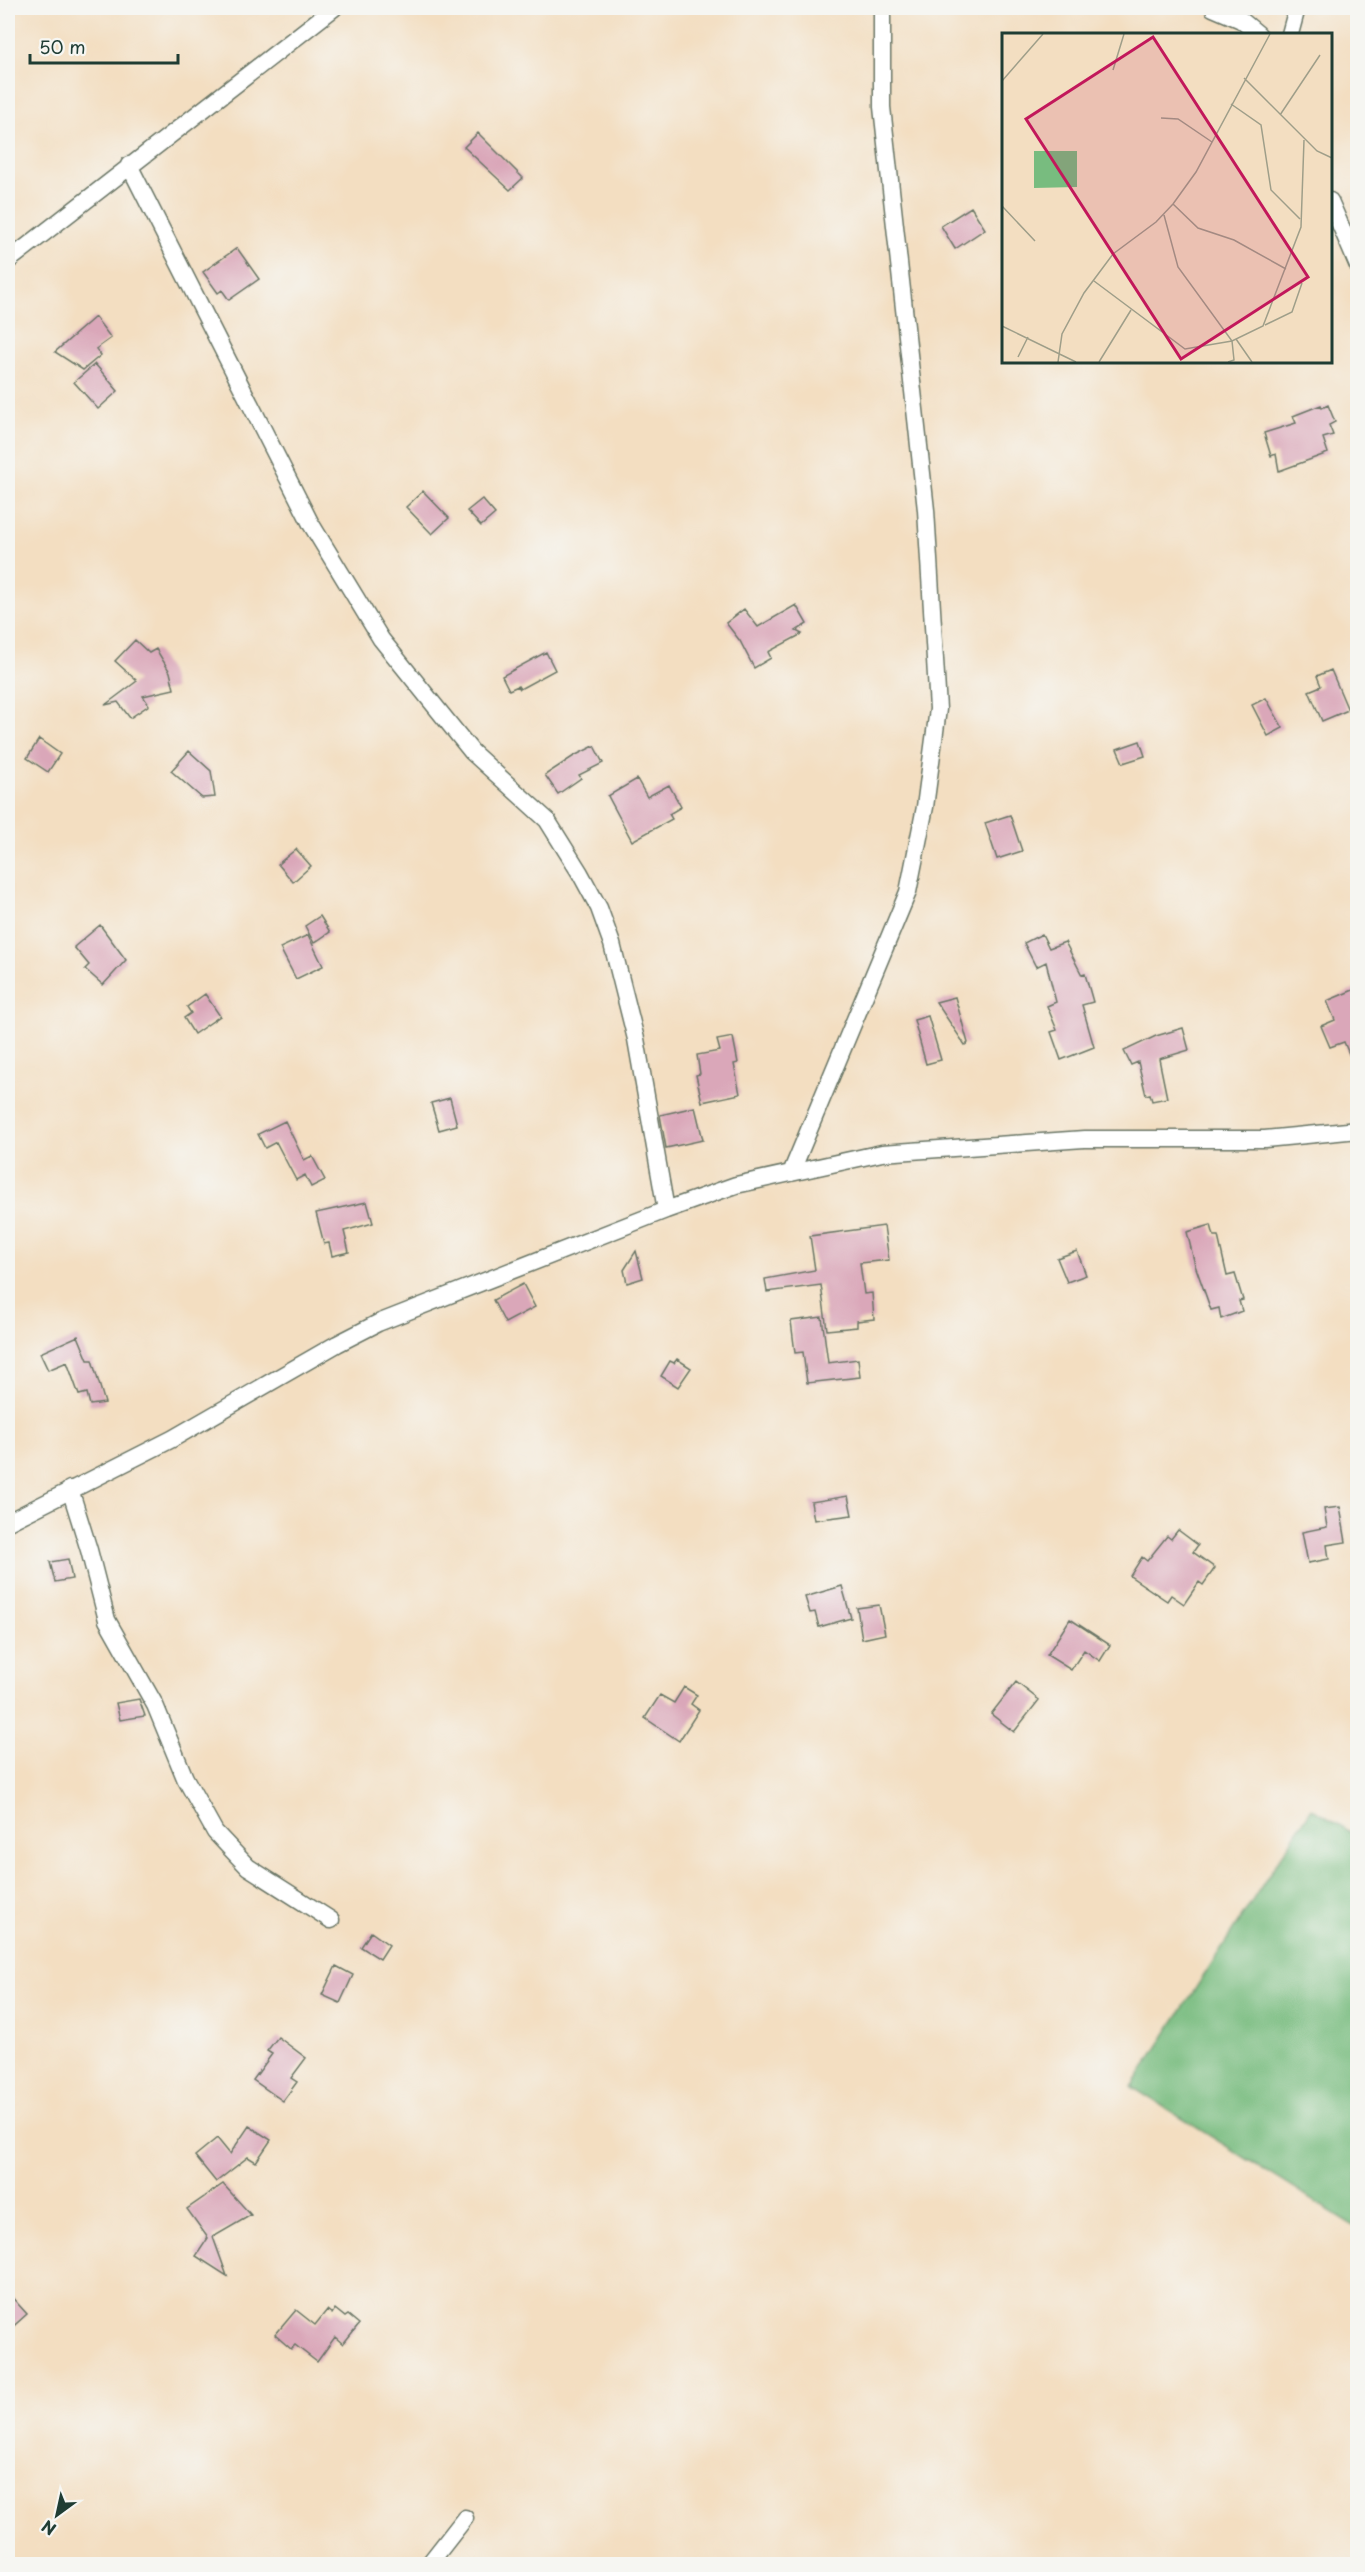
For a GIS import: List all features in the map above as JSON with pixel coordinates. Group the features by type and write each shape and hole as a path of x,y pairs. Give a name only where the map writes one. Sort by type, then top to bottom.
{"street":[{"path":"8,261 334,8"},
{"path":"791,1173 908,892 925,807 938,709 926,510 882,107 882,8"},
{"path":"1212,8 1241,20 1257,33"},
{"path":"1290,33 1297,8"},
{"path":"129,165 311,524 381,639 472,752 546,820 599,908 612,944 636,1039 666,1210"},
{"path":"1332,206 1358,266"},
{"path":"8,1522 172,1439 378,1323 666,1210 736,1185 882,1153 1084,1139 1264,1140 1358,1130"},
{"path":"70,1490 90,1550 107,1620 155,1705 186,1778 215,1832 248,1867 331,1920"},
{"path":"429,2565 465,2518"}],"green space":[{"path":"1312,1808 1357,1836 1357,2228 1132,2087"}],"building":[{"path":"478,133 523,178 510,190 464,147"},
{"path":"971,207 985,229 955,249 941,226"},
{"path":"237,248 259,279 229,300 222,290 218,293 203,272"},
{"path":"95,317 111,338 96,349 101,355 83,370 55,352"},
{"path":"95,364 118,391 98,409 74,382"},
{"path":"1321,405 1322,408 1328,405 1335,422 1329,425 1333,435 1323,438 1328,453 1279,471 1276,454 1271,456 1264,433 1296,423 1293,416"},
{"path":"423,491 449,518 432,534 406,507"},
{"path":"482,499 495,514 481,526 467,511"},
{"path":"796,605 807,624 796,631 802,634 768,652 771,658 754,668 740,641 726,623 744,609 758,627"},
{"path":"135,640 149,653 156,649 170,672 174,689 143,696 149,705 130,718 118,702 105,705 137,681 115,661"},
{"path":"546,652 555,670 520,689 518,686 509,690 502,676"},
{"path":"1331,670 1348,710 1322,721 1309,691 1321,686 1317,676"},
{"path":"1266,698 1283,728 1268,736 1252,705"},
{"path":"39,739 60,754 48,772 27,758"},
{"path":"1140,741 1145,756 1123,763 1117,749"},
{"path":"594,746 603,763 579,775 581,778 558,794 545,775"},
{"path":"189,751 211,771 215,797 202,798 171,771"},
{"path":"637,779 647,797 669,785 681,807 669,814 672,819 632,841 608,796"},
{"path":"1010,815 1022,851 997,859 985,823"},
{"path":"296,849 311,866 293,882 278,864"},
{"path":"320,916 330,932 314,943 305,926"},
{"path":"100,925 126,960 103,985 85,969 89,965 74,947"},
{"path":"1042,934 1049,948 1065,942 1082,975 1085,974 1093,1002 1082,1005 1094,1047 1061,1060 1051,1032 1057,1030 1047,1006 1056,1002 1046,962 1036,967 1024,943"},
{"path":"308,935 323,966 296,979 280,948"},
{"path":"1358,988 1357,1073 1344,1042 1330,1047 1321,1026 1335,1020 1327,1001"},
{"path":"205,994 220,1016 194,1034 184,1018 191,1013 187,1007"},
{"path":"955,997 968,1043 965,1045 936,1002"},
{"path":"928,1016 941,1060 926,1064 914,1020"},
{"path":"1183,1028 1189,1050 1159,1059 1167,1098 1152,1101 1150,1094 1146,1095 1138,1062 1131,1065 1124,1051 1156,1036"},
{"path":"733,1037 738,1063 734,1064 740,1094 702,1102 696,1075 700,1074 697,1055 720,1051 717,1040"},
{"path":"450,1098 457,1125 439,1130 431,1103"},
{"path":"695,1107 703,1140 666,1148 660,1115"},
{"path":"285,1121 304,1160 312,1156 325,1180 311,1187 305,1175 296,1180 276,1142 265,1148 258,1134"},
{"path":"367,1202 373,1223 344,1231 349,1252 332,1256 329,1243 324,1244 316,1213"},
{"path":"1211,1225 1214,1236 1218,1236 1227,1276 1235,1274 1243,1300 1239,1301 1242,1311 1221,1319 1219,1308 1211,1310 1195,1265 1187,1232"},
{"path":"884,1226 889,1260 860,1263 864,1294 872,1293 874,1319 857,1321 857,1327 827,1330 821,1285 767,1292 765,1279 815,1270 810,1236"},
{"path":"636,1251 643,1278 627,1283 624,1270"},
{"path":"1077,1251 1086,1275 1067,1282 1057,1258"},
{"path":"523,1284 535,1307 505,1323 493,1300"},
{"path":"822,1317 828,1363 858,1359 860,1377 807,1383 803,1352 795,1353 791,1321"},
{"path":"78,1336 88,1360 92,1360 105,1403 90,1405 87,1393 79,1395 67,1362 48,1370 40,1353"},
{"path":"677,1359 691,1368 678,1387 661,1376 670,1361 674,1363"},
{"path":"848,1496 852,1515 814,1520 811,1502"},
{"path":"1340,1507 1346,1542 1327,1545 1329,1559 1308,1563 1302,1532 1327,1527 1324,1509"},
{"path":"1178,1530 1198,1545 1193,1552 1215,1568 1203,1585 1199,1582 1184,1604 1171,1595 1167,1601 1130,1576 1142,1557 1147,1561 1167,1536 1171,1539"},
{"path":"68,1559 72,1579 55,1582 50,1562"},
{"path":"842,1586 851,1618 819,1627 815,1612 810,1613 805,1597"},
{"path":"879,1605 885,1634 862,1639 857,1608"},
{"path":"1070,1619 1110,1645 1100,1661 1084,1650 1071,1670 1047,1655"},
{"path":"1016,1682 1039,1700 1014,1732 991,1714"},
{"path":"684,1687 697,1695 691,1704 699,1710 679,1741 645,1718 660,1695 674,1703"},
{"path":"139,1699 145,1716 120,1720 116,1703"},
{"path":"371,1932 389,1945 380,1959 361,1947"},
{"path":"336,1966 353,1975 340,2003 322,1995"},
{"path":"278,2037 306,2058 291,2078 297,2082 283,2101 253,2080 272,2054 267,2051"},
{"path":"249,2126 271,2140 256,2162 248,2157 216,2182 195,2156 217,2138 230,2154"},
{"path":"223,2184 251,2215 213,2237 227,2276 196,2256 208,2238 187,2209"},
{"path":"8,2293 27,2314 8,2331"},
{"path":"335,2309 345,2317 348,2315 359,2324 343,2344 335,2337 317,2362 295,2345 291,2349 275,2335 296,2310 315,2325 327,2310 332,2314"}]}
